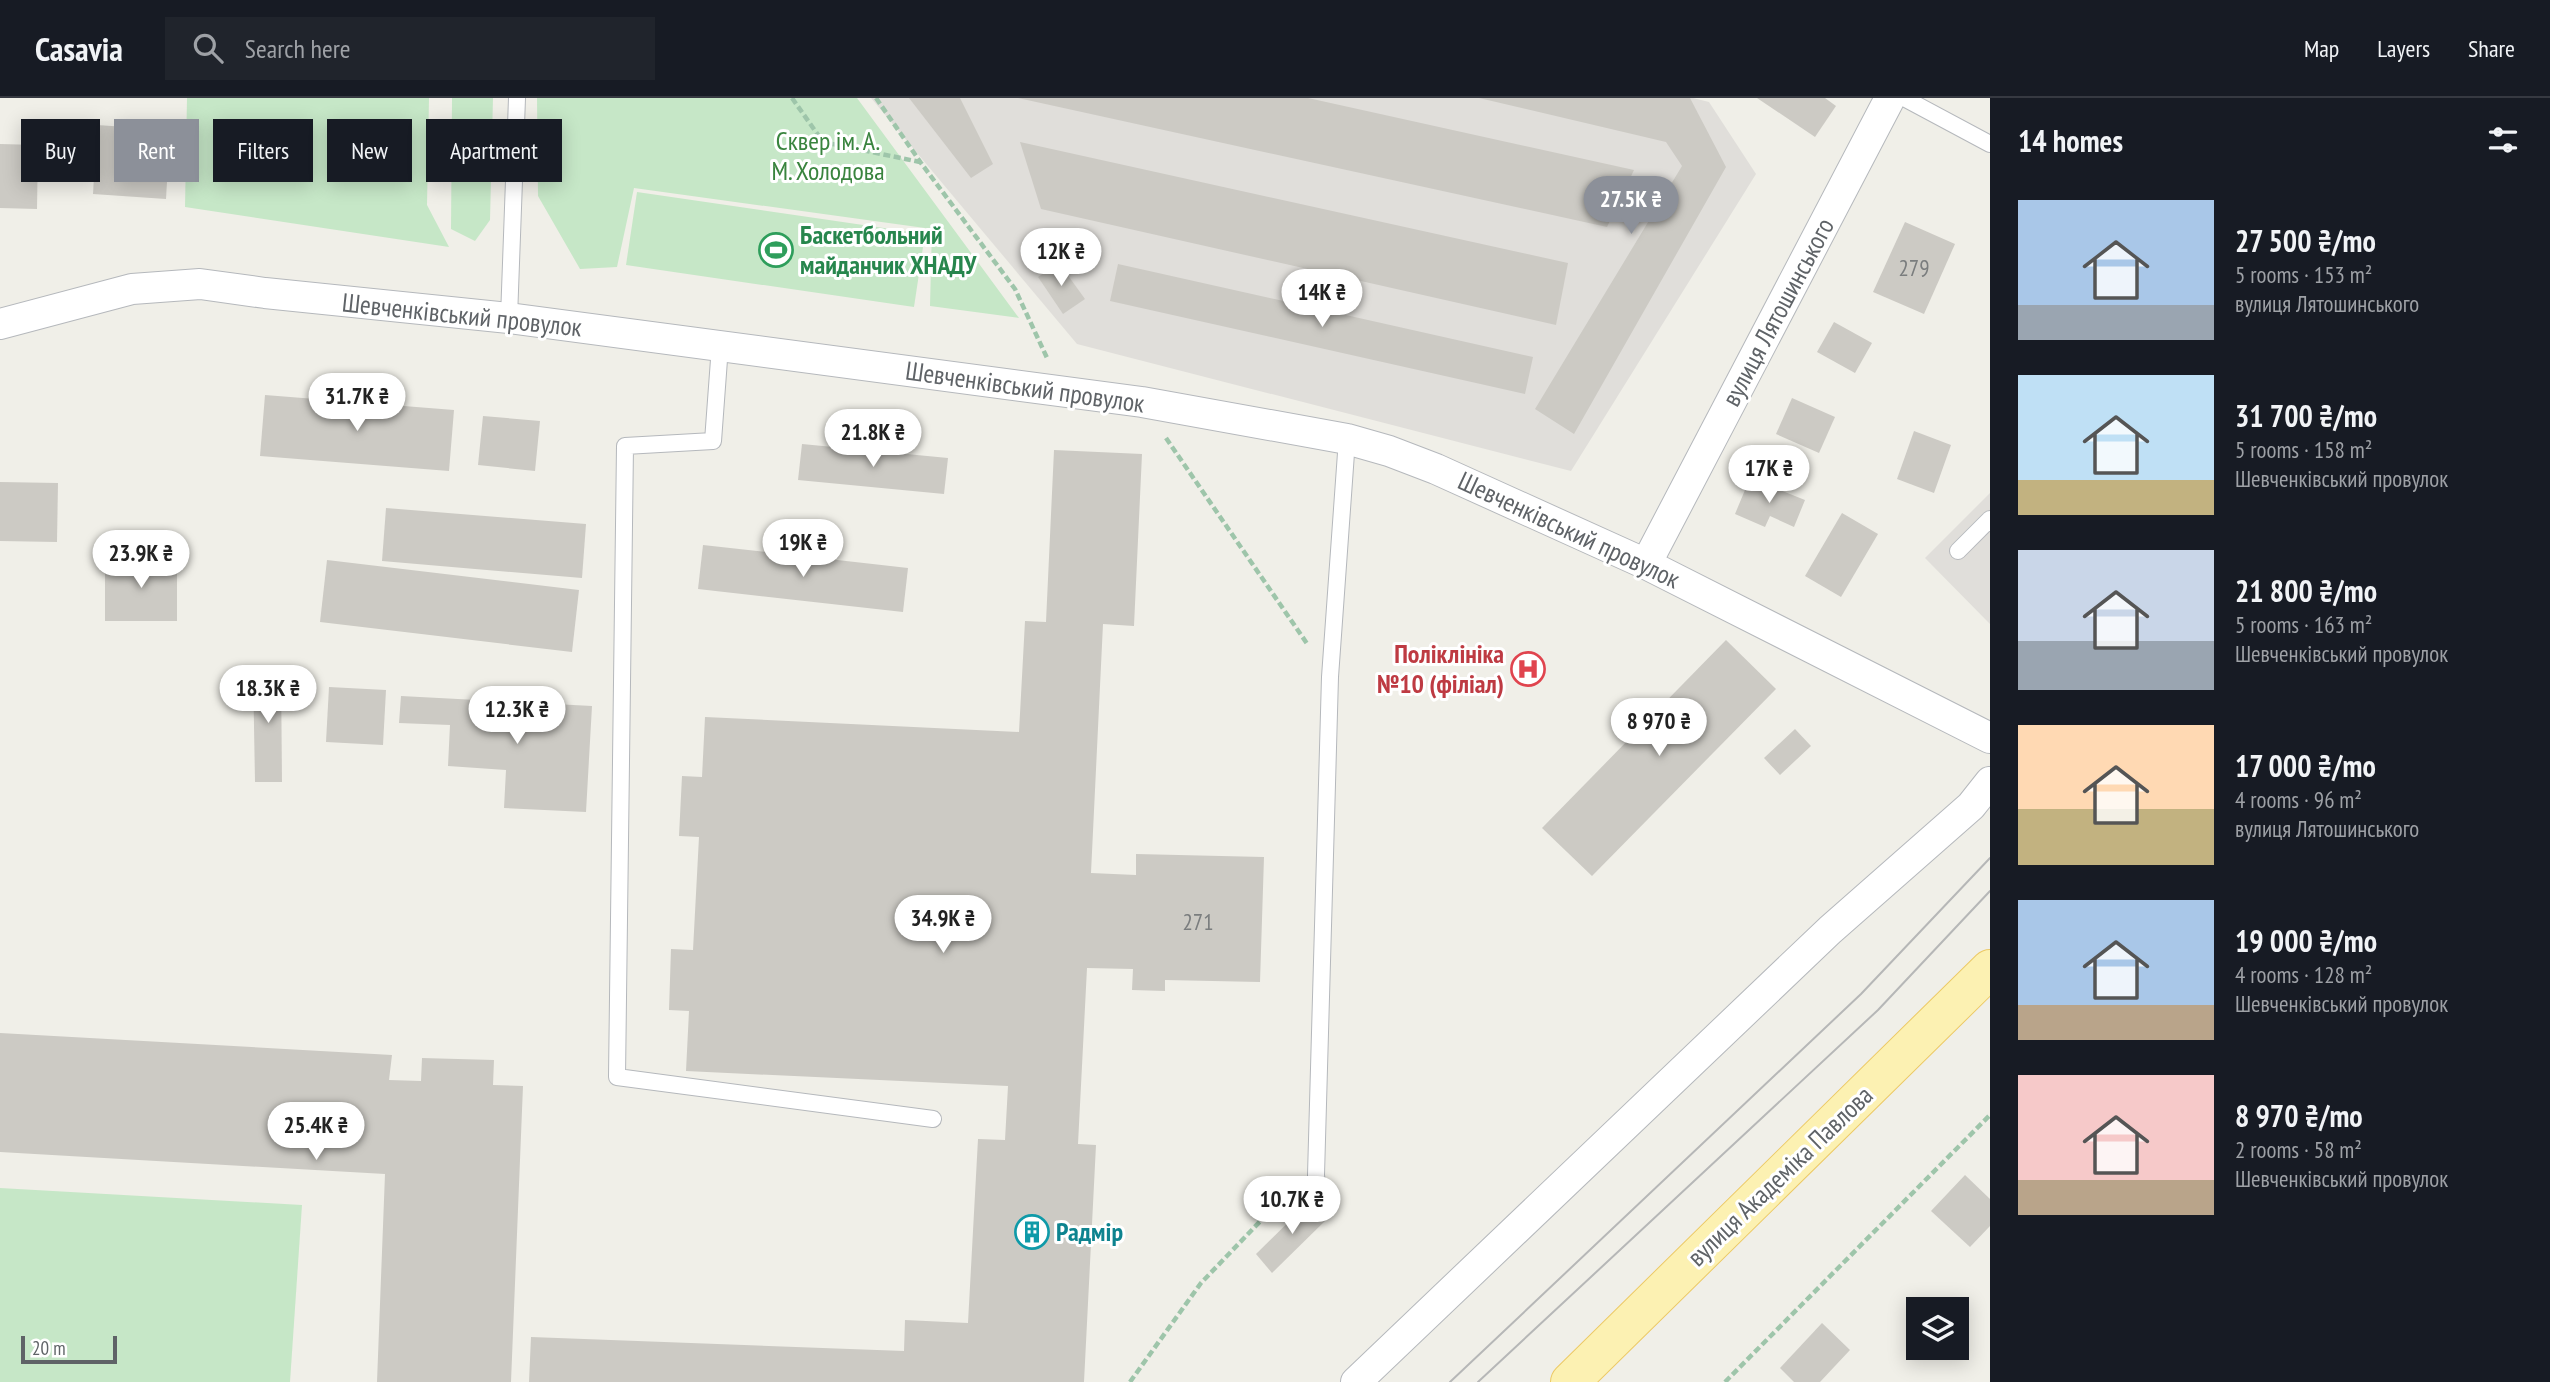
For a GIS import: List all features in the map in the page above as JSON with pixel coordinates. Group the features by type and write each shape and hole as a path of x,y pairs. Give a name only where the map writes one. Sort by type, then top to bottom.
{"main road":[{"name":"вулиця Академіка Павлова","path":"1570,1382 1990,969"}],"street":[{"name":"вулиця Лятошинського","path":"1646,564 1890,98"},
{"name":"Шевченківський провулок","path":"0,324 132,289 200,284 509,318 1142,402 1347,439 1390,451 1436,469 1646,564 1990,738"},
{"path":"1356,1382 1830,930 1971,806 1990,782"}],"lane":[{"path":"509,318 517,98"},
{"path":"1904,98 1990,144"},
{"path":"720,346 713,441 625,446 617,1077 933,1119"},
{"path":"1320,1209 1316,1162 1330,677 1347,439"},
{"path":"1958,551 1990,519"}],"path":[{"path":"792,98 823,142 921,163"},
{"path":"876,98 1015,289 1063,393"},
{"path":"1142,402 1330,677"},
{"path":"1725,1382 1990,1115"},
{"path":"1130,1382 1201,1283 1316,1162"}],"shaded area":[{"path":"871,98 1693,98 1709,102 1756,174 1571,471 1077,344"},
{"path":"1990,493 1990,624 1925,558"}],"green space":[{"path":"187,98 429,98 429,119 426,119 427,205 449,247 185,207 185,182 199,182 199,119 187,119"},
{"path":"452,98 493,98 492,119 452,119"},
{"name":"Сквер ім. А. М. Холодова","path":"537,98 857,98 1019,318 930,306 932,229 634,188 617,267 580,269 538,196 538,182 562,182 562,119 537,119"},
{"path":"451,182 491,182 490,220 475,241 451,229"},
{"name":"Баскетбольний майданчик ХНАДУ","path":"637,192 925,234 914,307 626,265"},
{"path":"0,1188 302,1205 290,1382 0,1382"}],"building":[{"path":"909,98 960,98 993,164 971,178"},
{"path":"1018,98 1308,98 1634,170 1607,227"},
{"path":"1479,98 1690,98 1726,167 1574,434 1535,409 1682,166 1666,142"},
{"path":"1757,98 1825,98 1836,106 1815,137"},
{"path":"100,125 114,126 114,182 167,182 166,199 93,194 94,182 100,182"},
{"path":"1020,142 1568,263 1556,325 1041,209"},
{"path":"0,144 21,145 21,182 37,182 37,209 0,208"},
{"path":"1905,222 1955,244 1924,314 1873,292"},
{"path":"1059,263 1085,299 1063,314 1038,277"},
{"path":"1118,264 1533,357 1525,394 1110,301"},
{"path":"1834,322 1872,343 1855,373 1817,352"},
{"path":"265,395 454,410 449,471 260,456"},
{"path":"1792,398 1835,417 1819,453 1776,434"},
{"path":"483,416 540,421 535,471 478,465"},
{"path":"1914,431 1951,445 1934,493 1897,479"},
{"path":"802,444 948,458 944,494 798,480"},
{"path":"1054,450 1142,454 1134,626 1103,624 1091,873 1136,875 1136,854 1264,857 1260,982 1165,980 1165,991 1132,990 1133,969 1087,968 1078,1144 1096,1145 1084,1382 529,1382 531,1337 904,1351 905,1320 968,1323 978,1139 1005,1140 1008,1086 686,1071 689,1011 669,1010 671,949 693,950 699,837 679,836 682,776 702,777 705,717 1019,732 1025,621 1046,622"},
{"path":"1750,478 1805,500 1794,527 1770,516 1765,527 1735,514"},
{"path":"0,482 58,483 57,542 0,541"},
{"path":"386,508 586,524 582,578 382,561"},
{"path":"1842,513 1878,534 1841,597 1805,576"},
{"path":"703,545 908,568 903,612 698,589"},
{"path":"105,559 177,559 177,621 105,621"},
{"path":"327,560 579,590 572,652 320,622"},
{"path":"1726,640 1776,689 1592,876 1542,828"},
{"path":"281,669 282,782 255,782 253,670"},
{"path":"329,687 386,690 383,745 326,742"},
{"path":"401,696 592,706 586,812 504,808 506,770 448,766 450,725 399,723"},
{"path":"1795,729 1811,746 1780,775 1764,758"},
{"path":"0,1033 392,1055 389,1080 421,1081 422,1058 494,1060 493,1085 523,1086 511,1382 377,1382 385,1174 0,1152"},
{"path":"1965,1175 1990,1199 1990,1226 1970,1247 1931,1211"},
{"path":"1311,1200 1328,1218 1272,1273 1256,1254"},
{"path":"1822,1323 1850,1350 1820,1382 1794,1382 1780,1368"}],"tram line":[{"path":"1450,1382 1861,994 1990,858"},
{"path":"1478,1382 1878,1010 1990,891"}],"place":[{"name":"Баскетбольний майданчик ХНАДУ","path":"776,250"},
{"name":"Поліклініка №10 (філіал)","path":"1528,669"},
{"name":"Радмір","path":"1032,1232"}]}
